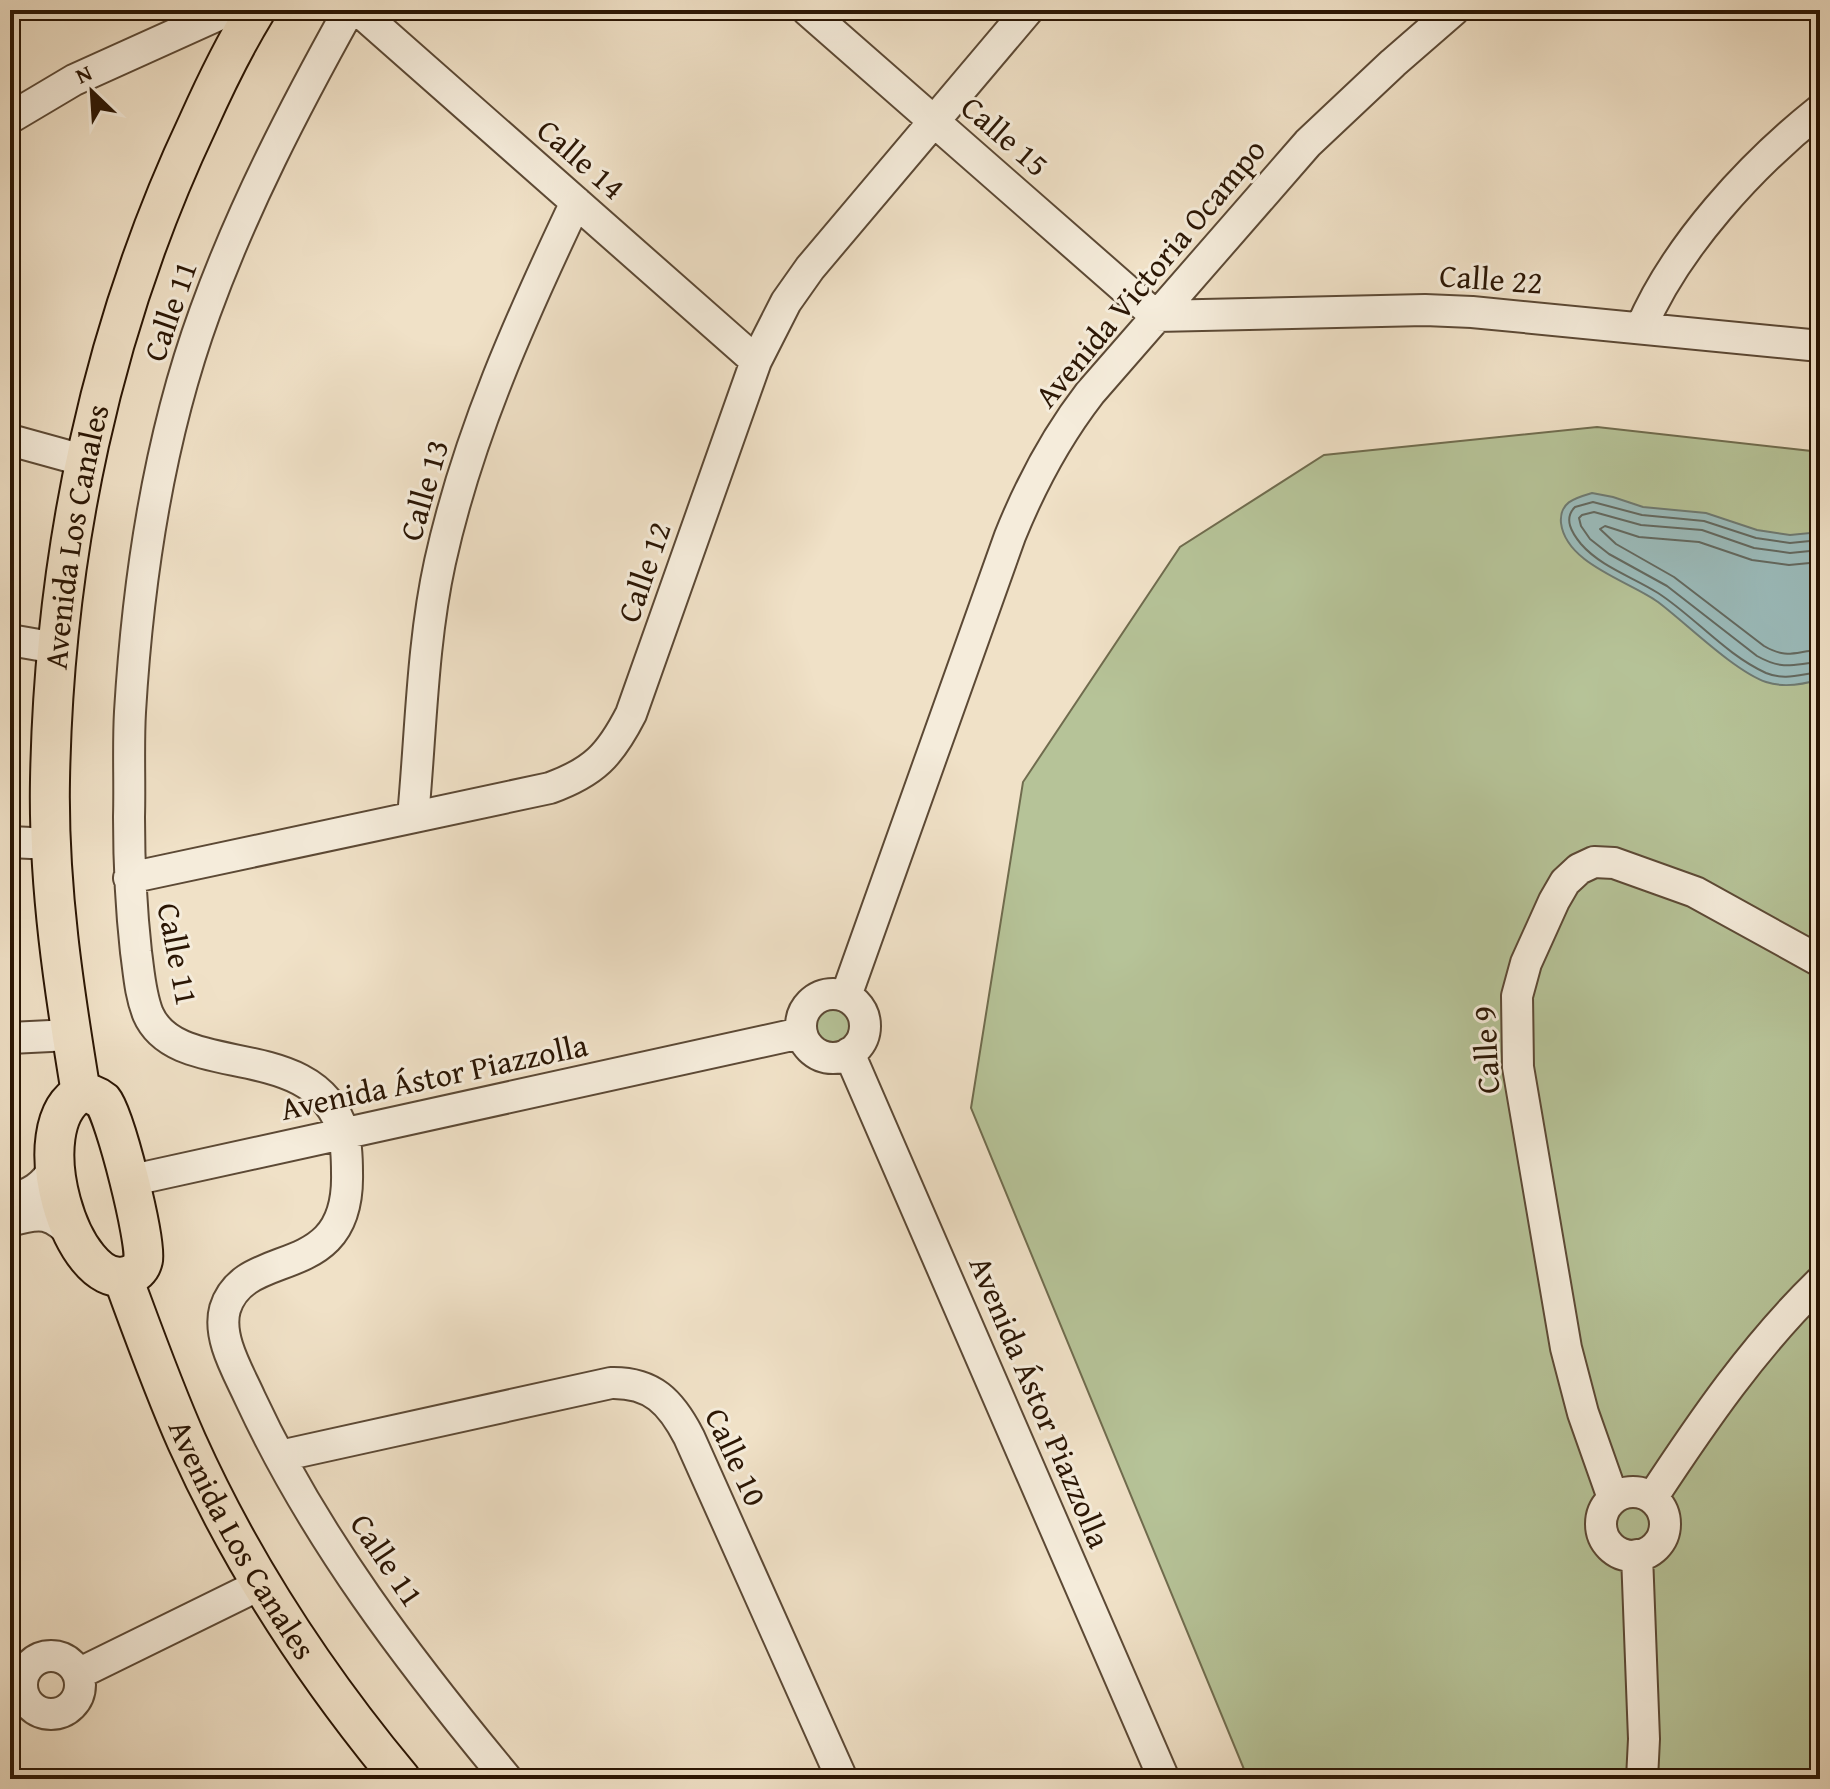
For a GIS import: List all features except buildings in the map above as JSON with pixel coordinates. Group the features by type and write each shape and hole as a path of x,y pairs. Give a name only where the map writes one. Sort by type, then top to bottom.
{"main road":[{"name":"Avenida Los Canales","path":"81,1093 54,904 50,782 56,648 72,531 86,461 126,307 150,235 199,120 256,10"},
{"path":"81,1093 94,1095 109,1110 143,1244 144,1257 140,1267 123,1278 113,1276 94,1264 74,1236 61,1203 54,1168 56,1131 60,1114 71,1099 81,1093"},
{"name":"Avenida Los Canales","path":"123,1278 187,1443 263,1583 331,1688 401,1779"}],"street":[{"path":"10,118 74,80 229,10"},
{"name":"Calle 11","path":"349,10 317,66 243,219 204,313 177,400 159,484 137,638 130,715 129,878 140,985 151,1021 161,1034 175,1043 262,1066 307,1083 335,1113 344,1134 348,1188 346,1208 339,1225 314,1250 248,1280 234,1293 226,1308 226,1340 239,1374 280,1456 349,1572 466,1730 507,1779"},
{"name":"Calle 14","path":"358,10 756,361"},
{"name":"Calle 15","path":"807,10 1156,316"},
{"name":"Calle 12","path":"129,878 563,783 599,763 617,741 641,689 756,361 786,302 810,268 1028,10"},
{"name":"Avenida Victoria Ocampo","path":"846,996 1024,501 1063,428 1156,316 1308,143 1454,10"},
{"path":"1641,328 1662,284 1697,234 1771,152 1820,110"},
{"name":"Calle 13","path":"413,817 430,626 461,482 517,327 576,202"},
{"name":"Calle 22","path":"1156,316 1425,310 1472,312 1820,346"},
{"path":"10,440 86,461"},
{"path":"10,640 56,648"},
{"path":"10,842 52,844"},
{"name":"Calle 9","path":"1613,1498 1583,1413 1566,1348 1518,1067 1517,996 1526,963 1565,882 1579,869 1594,862 1614,863 1695,892 1820,961"},
{"path":"826,995 846,996 861,1009 865,1019 863,1038 849,1053 840,1057 820,1056 812,1051 801,1033 801,1023 808,1005 826,995"},
{"name":"Avenida Ástor Piazzolla","path":"128,1181 801,1033"},
{"path":"10,1038 71,1035"},
{"name":"Avenida Ástor Piazzolla","path":"849,1053 1164,1779"},
{"path":"10,1200 34,1191 54,1168"},
{"path":"10,1221 45,1215 56,1219 74,1236"},
{"path":"1652,1498 1750,1359 1794,1307 1820,1282"},
{"name":"Calle 10","path":"280,1456 611,1383 631,1383 650,1390 679,1417 689,1437 842,1779"},
{"path":"1633,1492 1652,1498 1663,1514 1663,1534 1651,1550 1637,1555 1620,1553 1604,1538 1601,1516 1605,1506 1613,1498 1633,1492"},
{"path":"1637,1555 1644,1739 1642,1779"},
{"path":"78,1674 263,1583"}],"green space":[{"path":"1597,427 1820,452 1820,1779 1248,1779 971,1108 1023,782 1180,547 1324,455"},
{"path":"834,1003 850,1009 856,1025 850,1041 834,1047 818,1041 812,1025 818,1009"}],"water":[{"path":"1592,493 1643,507 1706,513 1757,530 1790,535 1820,532 1820,679 1786,685 1773,684 1753,676 1658,602 1586,560 1565,537 1561,516 1569,502"}]}
